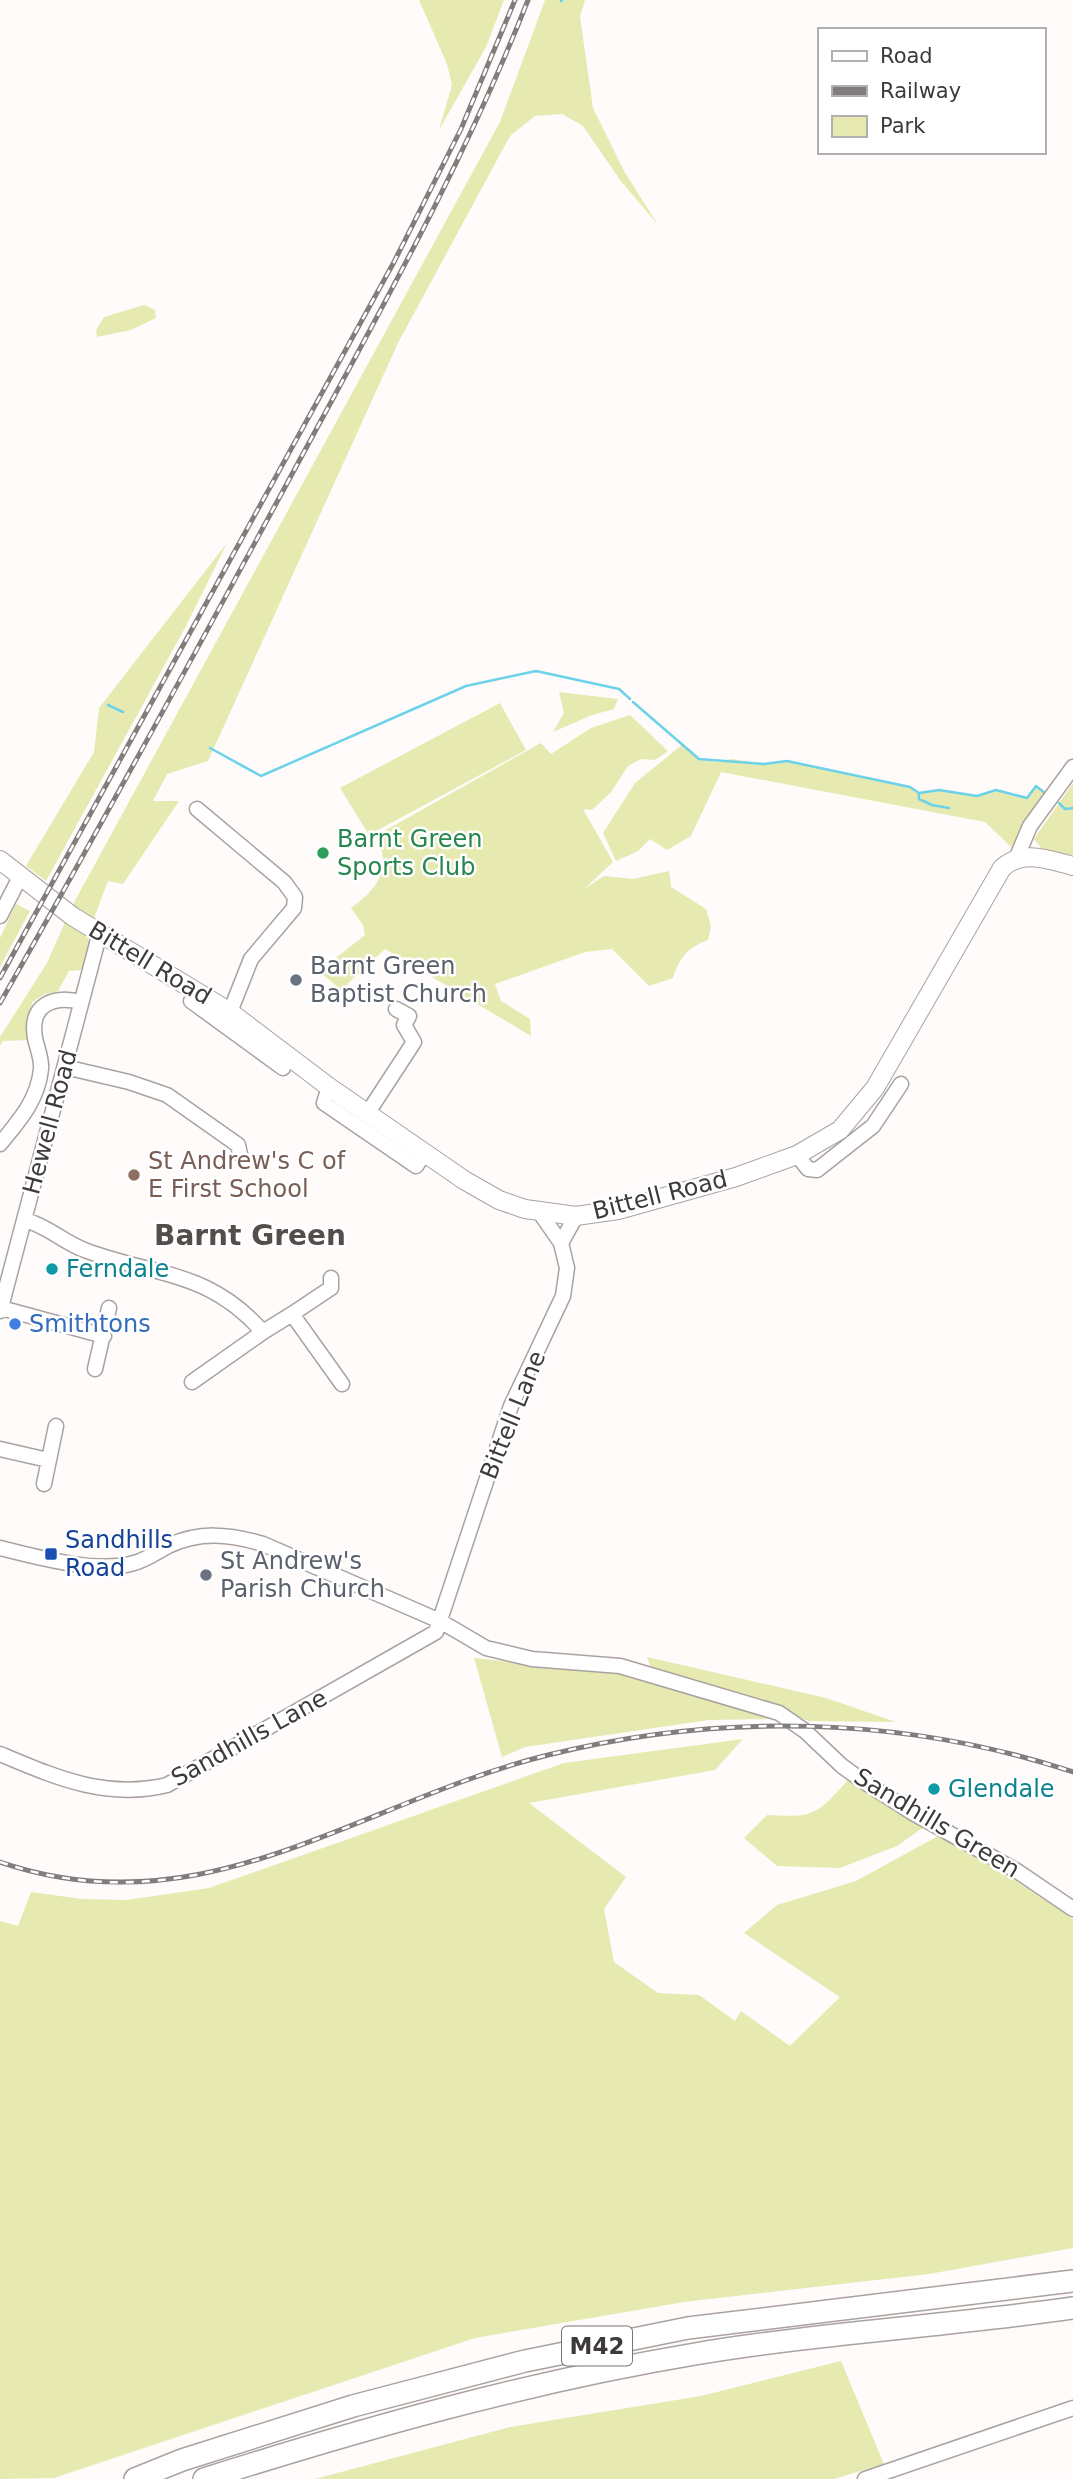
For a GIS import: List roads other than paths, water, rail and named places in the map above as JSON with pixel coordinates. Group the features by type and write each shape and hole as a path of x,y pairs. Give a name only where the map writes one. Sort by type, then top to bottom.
{"highway":[{"name":"M42","path":"135,2479 182,2460 353,2406 525,2361 688,2328 1073,2281"},
{"name":"M42","path":"204,2479 363,2428 538,2384 696,2353 1073,2308"}],"main road":[{"path":"1016,859 1037,858 1073,866"},
{"name":"Bittell Road","path":"0,860 72,916 100,932 189,996 230,1012 264,1046 329,1087 424,1154 499,1200 540,1213 576,1216 665,1198 797,1155 840,1130 862,1107 998,873 1016,859"}],"street":[{"path":"1016,859 1030,826 1073,767"},
{"path":"197,809 284,882 295,897 294,908 251,959 230,1012"},
{"path":"0,916 20,877"},
{"name":"Hewell Road","path":"0,1310 100,932"},
{"path":"189,996 264,1046 284,1068"},
{"path":"0,1144 28,1111 41,1071 34,1030 38,1011 44,1003 58,998 81,1002"},
{"path":"367,1114 414,1042 404,1025 409,1016 396,1009"},
{"path":"65,1067 129,1082 167,1095 238,1145 240,1154"},
{"path":"797,1155 808,1169 817,1170 873,1126 901,1084"},
{"path":"329,1087 324,1103 416,1166 424,1154"},
{"name":"Bittell Lane","path":"440,1622 511,1406 560,1306 566,1268 561,1243 540,1213"},
{"path":"561,1243 576,1216"},
{"path":"25,1220 46,1226 87,1251 196,1281 222,1294 263,1332"},
{"path":"192,1382 331,1288 331,1278"},
{"path":"95,1369 109,1308"},
{"path":"0,1310 104,1336"},
{"path":"292,1314 342,1384"},
{"path":"44,1483 55,1426"},
{"path":"0,1449 48,1460"},
{"path":"0,1548 68,1563 114,1566 133,1564 188,1538 207,1535 236,1536 262,1544 440,1622"},
{"name":"Sandhills Green","path":"440,1622 486,1648 505,1654 620,1667 767,1709 793,1721 860,1779 913,1813 1017,1871 1073,1909"},
{"name":"Sandhills Lane","path":"0,1754 87,1787 122,1792 167,1785 436,1632 440,1622"},
{"path":"865,2479 1073,2408"}],"waterway":[{"path":"210,748 261,776 466,686 536,671 619,689 630,699"},
{"path":"633,702 699,759 764,764 787,761 910,787 919,793 939,790 977,796 996,790 1027,798 1036,786 1046,794"},
{"path":"108,705 123,712"},
{"path":"919,793 919,799 949,808"},
{"path":"1059,803 1065,809 1073,808"}],"railway":[{"path":"0,978 394,262 461,129 515,0"},
{"path":"0,1003 157,722 398,277 480,113 528,0"},
{"path":"0,1862 75,1879 145,1881 213,1871 280,1852 478,1776 548,1755 613,1741 679,1732 812,1726 878,1731 1009,1753 1073,1772"}],"place":[{"name":"Barnt Green Sports Club","path":"323,853"},
{"name":"Barnt Green Baptist Church","path":"296,980"},
{"name":"St Andrew's C of E First School","path":"134,1175"},
{"name":"Ferndale","path":"52,1269"},
{"name":"Smithtons","path":"15,1324"},
{"name":"Sandhills Road","path":"51,1554"},
{"name":"St Andrew's Parish Church","path":"206,1575"},
{"name":"Glendale","path":"934,1789"}],"district":[{"name":"Barnt Green","path":"250,1235"}]}
